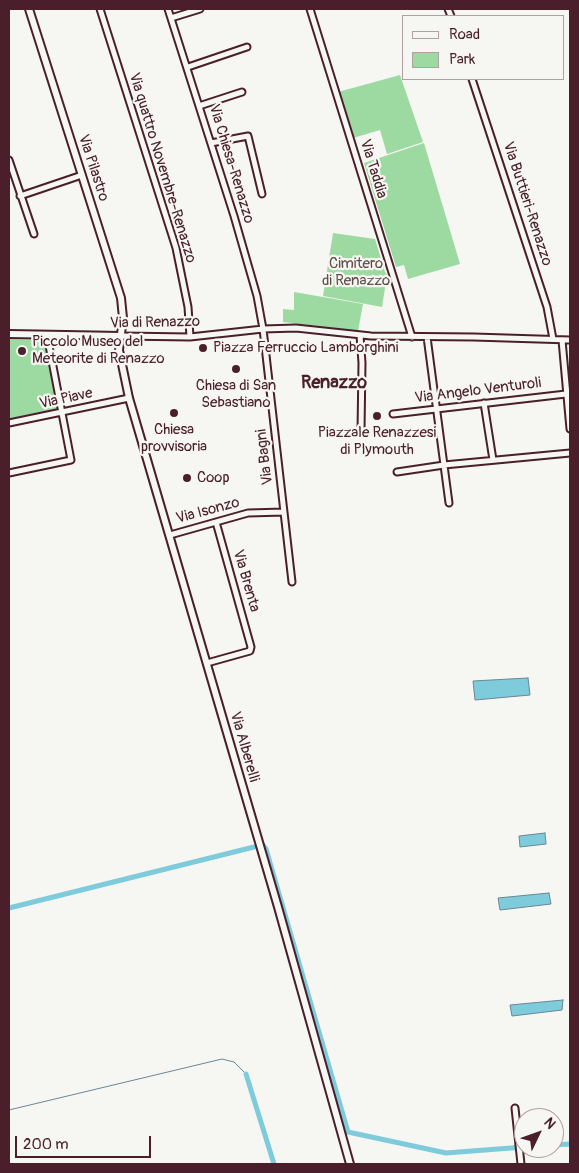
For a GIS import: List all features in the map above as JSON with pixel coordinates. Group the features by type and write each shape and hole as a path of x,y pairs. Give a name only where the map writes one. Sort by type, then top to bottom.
{"street":[{"name":"Via Pilastro","path":"29,9 121,298 124,318 121,336"},
{"name":"Via quattro Novembre-Renazzo","path":"100,9 176,248 188,307 190,337"},
{"name":"Via Chiesa-Renazzo","path":"168,9 188,67 258,296 263,329"},
{"path":"171,18 200,9"},
{"name":"Via Taddia","path":"310,9 412,338"},
{"path":"188,67 247,47"},
{"name":"Via Buttieri-Renazzo","path":"472,80 547,307 553,339"},
{"path":"199,106 242,92"},
{"path":"211,143 248,136 262,194"},
{"path":"9,160 34,234"},
{"path":"20,196 82,176"},
{"name":"Via di Renazzo","path":"9,334 190,337 263,329 296,328 412,338 474,337 570,340"},
{"name":"Via Bagni","path":"263,329 292,582"},
{"path":"9,473 71,460 47,335"},
{"path":"360,335 362,363 361,431"},
{"name":"Via Alberelli","path":"121,336 119,350 129,398 350,1164"},
{"path":"428,337 449,503"},
{"path":"562,340 570,429"},
{"name":"Via Angelo Venturoli","path":"393,414 566,394"},
{"name":"Via Piave","path":"9,423 129,398"},
{"path":"484,403 493,460"},
{"path":"397,472 444,465 570,453"},
{"name":"Via Isonzo","path":"170,535 248,513 284,512"},
{"name":"Via Brenta","path":"207,663 250,651 252,647 216,522"}],"green space":[{"path":"400,75 423,142 387,154 380,130 353,138 338,92"},
{"path":"424,143 460,264 408,279 404,265 396,267 364,163"},
{"name":"Cimitero di Renazzo","path":"333,233 375,239 387,275 382,307 323,296"},
{"path":"294,292 363,304 358,331 283,322 283,309 294,310"},
{"path":"9,339 45,340 58,409 9,420"}],"water":[{"path":"528,678 530,695 475,700 473,681"},
{"path":"545,833 546,844 520,847 519,836"},
{"path":"549,893 551,904 500,910 498,898"},
{"path":"563,1000 562,1010 512,1016 510,1005"}],"waterway":[{"path":"263,845 266,849 348,1132 446,1153 514,1148"},
{"path":"9,908 254,847"},
{"path":"9,1110 222,1059 234,1062 246,1074"},
{"path":"246,1074 274,1164"},
{"path":"564,1144 570,1144"}],"place":[{"name":"Piazza Ferruccio Lamborghini","path":"203,348"},
{"name":"Piccolo Museo del Meteorite di Renazzo","path":"22,351"},
{"name":"Chiesa di San Sebastiano","path":"236,369"},
{"name":"Chiesa provvisoria","path":"174,413"},
{"name":"Piazzale Renazzesi di Plymouth","path":"377,416"},
{"name":"Coop","path":"187,478"}],"district":[{"name":"Renazzo","path":"334,383"}]}
